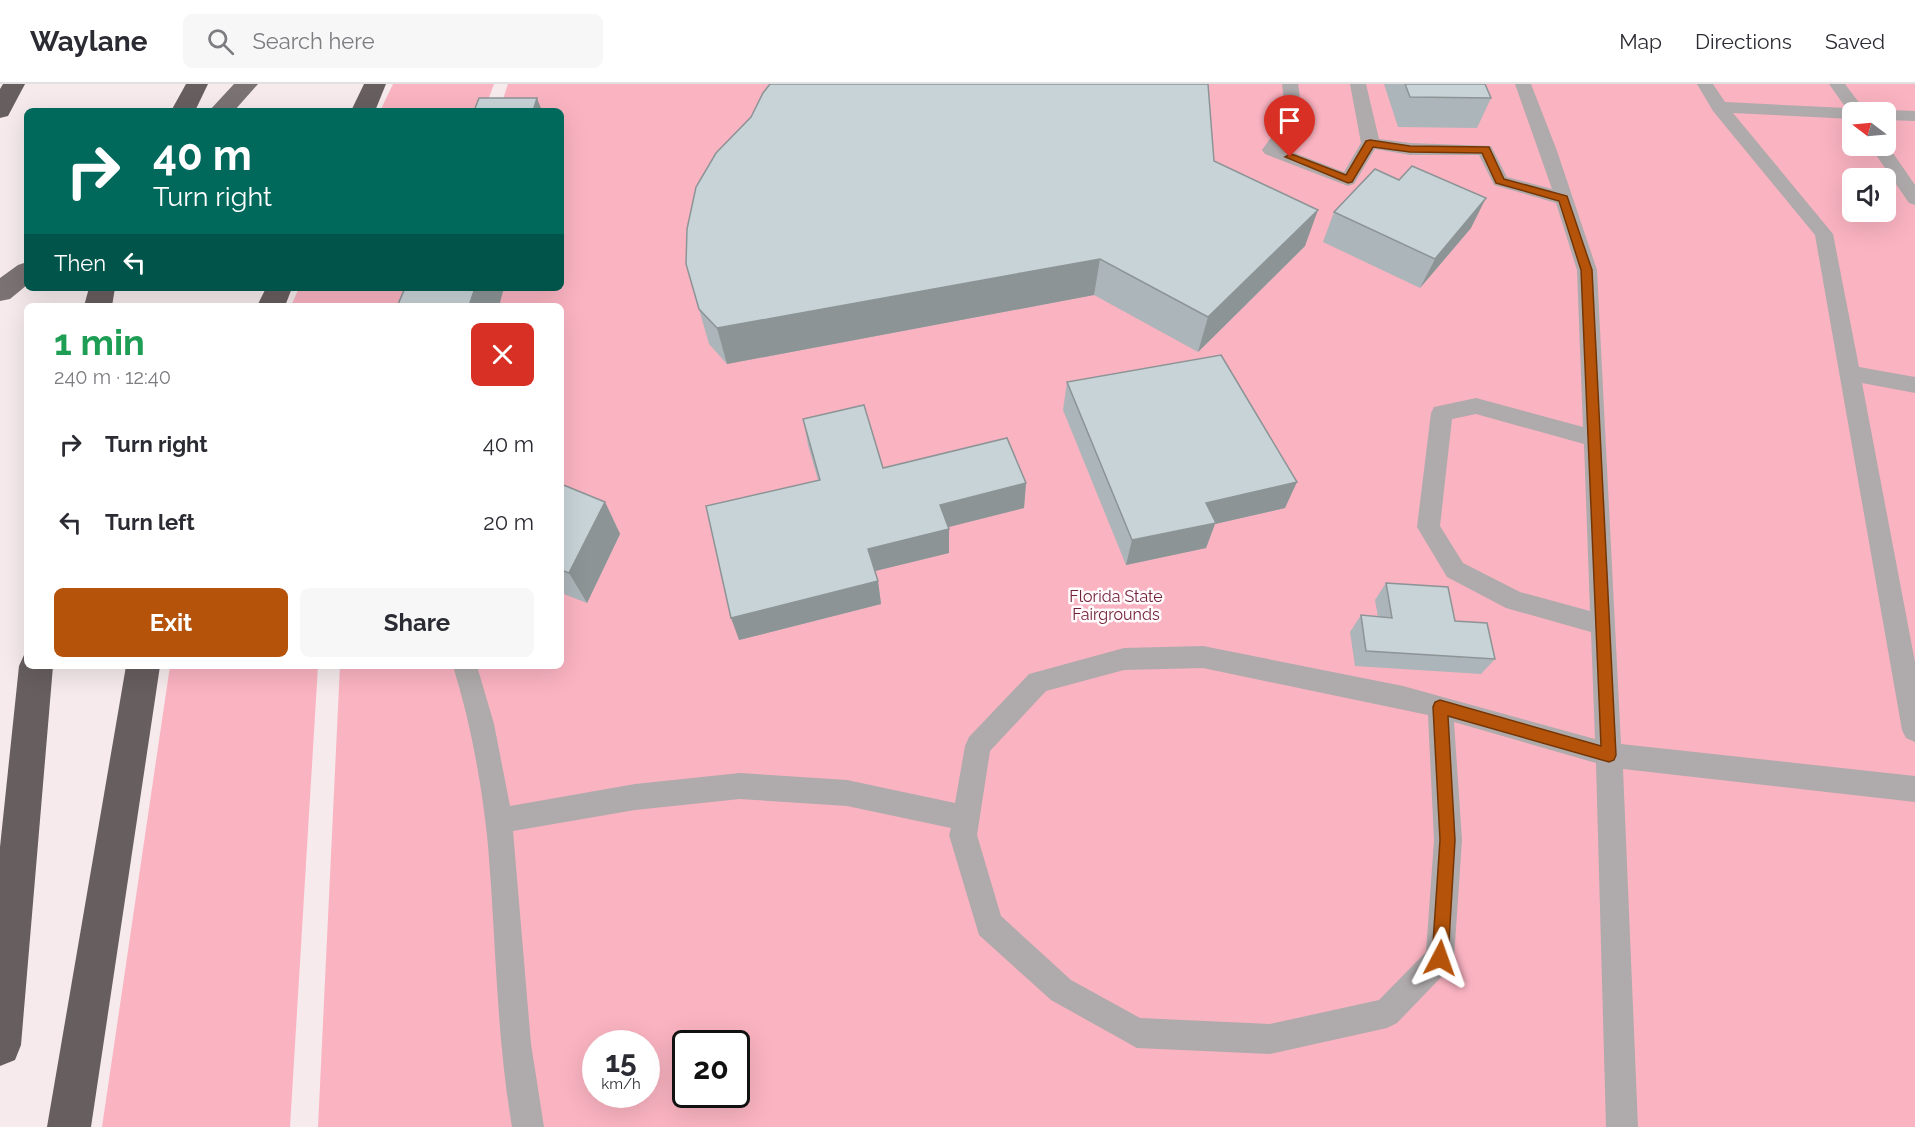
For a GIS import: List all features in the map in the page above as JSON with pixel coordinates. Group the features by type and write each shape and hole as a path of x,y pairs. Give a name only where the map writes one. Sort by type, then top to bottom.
{"highway":[{"path":"0,111 14,84"},
{"path":"185,108 197,84"},
{"path":"364,108 375,84"},
{"path":"0,1045 36,669"},
{"path":"69,1127 143,669"}],"main road":[{"path":"225,108 247,84"},
{"path":"0,292 24,273"}],"lane":[{"path":"1290,84 1293,122 1271,150 1348,180 1370,143 1358,84"},
{"path":"1523,84 1587,270 1609,755 1622,1127"},
{"path":"1705,84 1719,107 1824,234 1915,730"},
{"path":"1837,84 1848,102"},
{"path":"1719,107 1842,112"},
{"path":"1896,116 1915,117"},
{"path":"1370,143 1410,149 1485,150 1500,181 1564,199"},
{"path":"1886,156 1915,199"},
{"path":"1850,373 1915,385"},
{"path":"1594,438 1476,406 1442,413 1428,527 1455,570 1514,601 1603,625"},
{"path":"1440,707 1448,840 1440,958 1387,1013 1270,1039 1137,1033 1061,990 989,925 963,835 978,746 1038,682 1124,659 1203,657 1403,697 1440,707 1609,755 1915,789"},
{"path":"466,669 477,703 492,774 506,901 513,1013 528,1127"},
{"path":"497,821 635,797 740,786 847,793 966,818"}],"green space":[{"path":"393,84 494,84 485,108 381,108"},
{"name":"Florida State Fairgrounds","path":"508,84 1915,84 1915,1127 318,1127 340,669 564,669 564,303 432,303 437,291 564,291 564,108 500,108"},
{"path":"298,291 420,291 415,303 292,303"},
{"path":"170,669 318,669 290,1127 102,1127"}],"building":[{"path":"770,84 1208,84 1214,161 1318,210 1208,317 1100,259 717,328 699,309 686,264 687,229 696,187 716,153 751,117"},
{"path":"1405,84 1485,84 1491,98 1410,97"},
{"path":"479,98 537,98 534,108 475,108"},
{"path":"1412,166 1486,198 1435,259 1334,212 1375,169 1399,180"},
{"path":"404,291 474,291 470,303 399,302"},
{"path":"1221,355 1297,482 1206,503 1216,523 1132,540 1067,382"},
{"path":"864,405 883,468 1007,438 1026,483 940,505 949,529 868,549 878,581 731,618 706,506 820,480 803,419"},
{"path":"564,485 605,502 569,573 564,571"},
{"path":"1386,583 1448,587 1455,621 1487,623 1495,659 1366,651 1361,615 1392,618"}],"route":[{"path":"1290,157 1348,180 1370,143 1410,149 1485,150 1500,181 1564,199 1587,270 1609,755 1440,707 1448,840 1440,958"}]}
